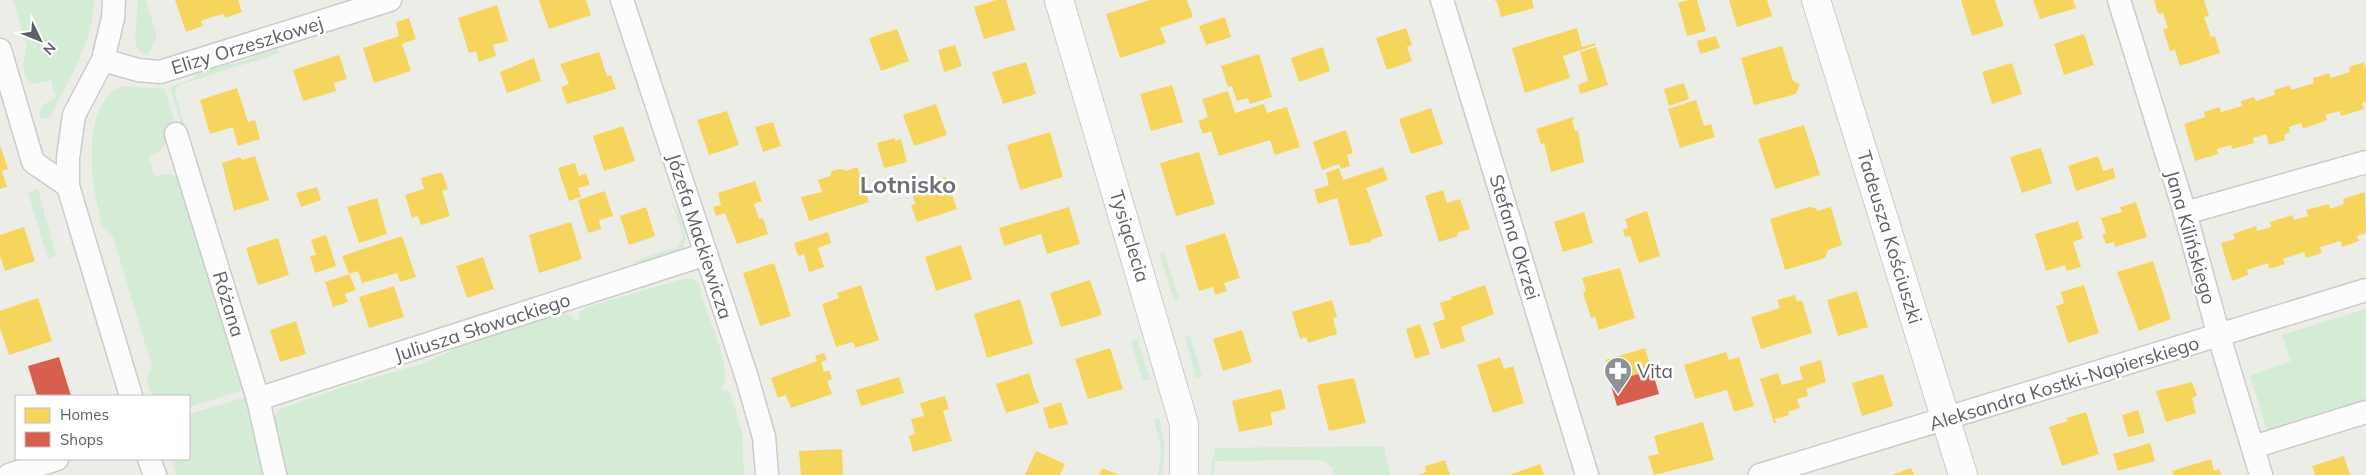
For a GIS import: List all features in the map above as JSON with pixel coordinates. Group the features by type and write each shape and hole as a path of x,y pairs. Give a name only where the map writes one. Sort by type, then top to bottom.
{"street":[{"path":"114,0 114,18 103,60 74,114 68,158 68,186 131,395"},
{"name":"Elizy Orzeszkowej","path":"103,60 138,70 160,72 390,0"},
{"name":"Józefa Mackiewicza","path":"622,0 764,437 767,475"},
{"name":"Tysiąclecia","path":"1059,0 1184,424 1184,475"},
{"name":"Stefana Okrzei","path":"1442,0 1587,475"},
{"name":"Tadeusza Kościuszki","path":"1816,0 1963,475"},
{"name":"Jana Kilińskiego","path":"2119,0 2185,213 2219,336 2261,475"},
{"path":"0,50 33,162 68,186"},
{"name":"Różana","path":"176,134 258,399 275,475"},
{"path":"2185,213 2366,162"},
{"name":"Juliusza Słowackiego","path":"258,399 706,254"},
{"name":"Aleksandra Kostki-Napierskiego","path":"1760,475 2366,290"},
{"path":"2253,447 2366,412"},
{"path":"9,475 53,460"},
{"path":"149,460 155,475"}],"green space":[{"path":"13,0 94,0 93,16 85,46 50,118 40,118 40,114 44,105 56,97 51,80 34,84 29,82 26,76 23,64 27,46"},
{"path":"138,0 146,0 157,37 147,55 139,51 135,42"},
{"path":"277,49 280,53 179,85 175,94 191,145 188,146 170,87 197,77 195,71 218,64 233,64"},
{"path":"122,86 165,89 176,126 164,130 167,142 161,151 148,156 155,177 170,174 178,178 244,390 190,407 190,395 152,395 146,379 152,366 113,237 104,229 95,193 92,140 95,122 101,107 110,94"},
{"path":"38,189 56,256 48,259 28,192"},
{"path":"671,199 681,218 685,233 684,246 681,252 643,264 632,262 677,247 683,237"},
{"path":"1164,252 1179,299 1174,300 1159,254"},
{"path":"686,278 694,279 699,284 720,348 725,373 725,384 721,387 723,392 727,390 730,392 742,433 744,475 284,475 282,454 274,423 274,417 280,409 349,385 421,364 473,341 563,314 570,315 575,321 579,319 579,312 587,307"},
{"path":"2366,309 2366,403 2268,433 2250,376 2291,361 2282,335"},
{"path":"1190,335 1202,376 1196,378 1185,337"},
{"path":"1137,339 1150,379 1143,381 1131,341"},
{"path":"247,397 265,475 176,475 171,460 190,460 190,414"},
{"path":"1159,418 1165,444 1163,475 1158,475 1161,448 1154,420"},
{"path":"1384,446 1390,475 1332,475 1333,468 1322,460 1215,461 1214,475 1210,475 1215,448"}],"building: Homes":[{"path":"175,0 238,0 242,12 225,18 224,14 212,17 201,21 203,26 186,32"},
{"path":"539,0 586,0 591,15 549,29"},
{"path":"996,0 1006,0 1015,30 984,39 974,7"},
{"path":"1150,0 1187,0 1193,17 1160,28 1166,43 1120,58 1106,14"},
{"path":"1494,0 1532,0 1534,8 1501,17 1497,2"},
{"path":"1697,0 1706,31 1687,36 1678,3"},
{"path":"1729,0 1767,0 1772,16 1737,27"},
{"path":"1961,0 1995,0 2004,26 1972,36"},
{"path":"2033,0 2073,0 2076,8 2040,19"},
{"path":"2154,0 2204,0 2209,16 2204,17 2211,37 2215,36 2220,53 2180,66 2175,50 2170,51 2163,29 2168,28 2163,13 2158,14"},
{"path":"497,5 508,41 493,45 496,56 479,62 476,51 469,53 458,18"},
{"path":"1225,17 1231,37 1206,45 1199,26"},
{"path":"409,18 416,39 402,44 411,71 374,83 363,48 399,36 396,22"},
{"path":"1406,28 1412,45 1407,47 1412,61 1387,70 1376,38"},
{"path":"1577,28 1582,47 1595,43 1596,45 1563,56 1570,78 1525,93 1512,48"},
{"path":"897,29 909,61 881,71 869,38"},
{"path":"2084,34 2094,65 2064,75 2054,44"},
{"path":"1716,36 1720,48 1700,54 1697,41"},
{"path":"955,45 962,66 944,72 938,50"},
{"path":"1782,46 1793,81 1800,84 1796,94 1754,105 1741,58"},
{"path":"1323,47 1330,71 1299,82 1291,58"},
{"path":"1596,47 1608,85 1580,94 1578,85 1588,81 1580,52"},
{"path":"599,52 607,76 611,75 616,89 567,104 561,87 569,84 560,64"},
{"path":"1259,54 1272,97 1250,104 1248,98 1237,101 1232,86 1228,87 1221,66"},
{"path":"339,55 347,79 334,83 336,91 303,101 293,70"},
{"path":"534,58 541,81 507,93 500,72"},
{"path":"1026,62 1036,94 1003,104 992,72"},
{"path":"2364,62 2366,70 2366,102 2362,103 2364,109 2341,116 2340,111 2325,115 2327,120 2303,129 2301,123 2289,127 2290,132 2284,135 2285,140 2269,145 2266,134 2253,138 2254,143 2232,149 2231,145 2217,149 2218,154 2195,161 2184,124 2205,117 2204,112 2220,107 2221,112 2242,106 2241,101 2254,97 2256,101 2275,95 2274,90 2290,85 2291,90 2314,83 2313,78 2329,73 2331,78 2350,72 2349,67"},
{"path":"2012,63 2022,94 1992,104 1982,72"},
{"path":"1684,83 1689,99 1669,106 1664,89"},
{"path":"1172,85 1183,122 1151,131 1140,94"},
{"path":"237,88 248,122 255,120 260,139 238,146 233,127 210,134 200,100"},
{"path":"1228,91 1235,113 1264,104 1267,113 1287,107 1300,147 1275,155 1270,140 1219,156 1211,131 1203,134 1198,121 1208,117 1202,99"},
{"path":"1696,100 1704,126 1711,124 1715,137 1680,148 1668,109"},
{"path":"936,104 947,135 914,146 903,115"},
{"path":"1431,108 1443,144 1411,154 1399,119"},
{"path":"727,111 739,145 709,155 697,120"},
{"path":"1573,117 1574,119 1572,120 1575,131 1578,131 1584,162 1551,172 1544,143 1541,144 1536,129"},
{"path":"773,122 781,146 763,152 755,127"},
{"path":"1804,125 1820,175 1775,189 1758,139"},
{"path":"623,126 635,161 604,171 593,136"},
{"path":"1346,130 1353,153 1347,155 1350,166 1341,169 1339,164 1322,170 1313,142"},
{"path":"1050,132 1063,177 1020,190 1007,145"},
{"path":"895,138 895,141 901,139 907,162 884,168 877,143"},
{"path":"0,145 8,169 2,171 7,187 0,189"},
{"path":"2041,148 2052,183 2022,193 2010,157"},
{"path":"1199,152 1215,204 1176,216 1160,163"},
{"path":"255,156 269,200 234,211 222,163 240,157 242,160"},
{"path":"2098,156 2103,171 2113,168 2116,178 2076,191 2068,166"},
{"path":"575,163 579,176 586,173 590,185 578,188 581,197 569,201 558,168"},
{"path":"857,167 869,202 809,221 801,197 822,192 818,180 830,176 832,171 841,169 846,171"},
{"path":"1383,167 1388,180 1366,188 1383,236 1372,239 1371,242 1350,246 1337,198 1318,204 1314,190 1329,185 1326,173 1339,168 1343,180"},
{"path":"442,172 448,189 442,191 450,216 421,225 418,216 412,218 405,195 424,189 421,178"},
{"path":"946,177 957,209 917,222 911,205 915,204 911,188"},
{"path":"755,181 762,201 754,204 759,219 763,218 768,234 737,244 725,213 716,216 713,207 721,205 718,193"},
{"path":"317,187 321,200 301,207 296,193"},
{"path":"1443,190 1447,203 1460,199 1470,229 1457,233 1458,236 1439,242 1425,196"},
{"path":"605,191 613,216 599,220 601,229 588,233 578,200"},
{"path":"2365,192 2366,233 2357,236 2359,241 2342,247 2341,241 2320,247 2322,253 2306,258 2304,252 2283,259 2285,264 2269,269 2268,263 2247,270 2248,275 2232,281 2221,243 2235,239 2233,234 2256,226 2257,231 2271,227 2270,222 2292,215 2294,220 2308,216 2306,210 2329,204 2330,209 2344,204 2343,199"},
{"path":"377,198 387,234 359,243 347,207"},
{"path":"2136,202 2147,237 2115,247 2114,242 2106,244 2102,234 2106,233 2101,218 2122,212 2120,207"},
{"path":"646,207 655,236 629,245 620,216"},
{"path":"1069,207 1080,244 1047,254 1041,234 1004,246 999,228"},
{"path":"1809,207 1816,208 1817,211 1831,207 1842,245 1828,250 1825,258 1785,270 1770,219"},
{"path":"1647,211 1660,256 1639,263 1630,236 1625,237 1623,230 1628,228 1625,219"},
{"path":"1584,212 1593,243 1563,252 1554,222"},
{"path":"2078,221 2083,238 2073,242 2081,267 2067,271 2065,265 2046,271 2035,234"},
{"path":"571,222 582,259 539,273 529,235"},
{"path":"24,227 35,261 5,271 0,256 0,235"},
{"path":"828,232 831,243 818,248 824,267 809,272 804,254 798,256 794,243"},
{"path":"1225,233 1240,278 1224,283 1227,291 1215,295 1213,287 1199,291 1185,246"},
{"path":"326,235 336,266 315,273 310,256 316,255 311,240"},
{"path":"402,236 416,277 400,282 397,273 362,283 358,271 349,274 342,256"},
{"path":"278,238 289,275 258,285 246,248"},
{"path":"961,245 972,279 936,291 925,257"},
{"path":"483,257 494,289 467,298 456,266"},
{"path":"2153,261 2171,319 2139,331 2117,272"},
{"path":"774,263 791,316 760,326 743,273"},
{"path":"1620,268 1635,318 1599,330 1595,317 1591,318 1583,292 1586,291 1582,278"},
{"path":"349,274 356,290 345,294 348,302 333,307 325,282"},
{"path":"1090,280 1102,315 1061,327 1050,293"},
{"path":"861,285 879,340 855,348 853,342 836,347 822,304 839,298 837,293"},
{"path":"1485,285 1494,314 1461,327 1465,341 1441,349 1433,323 1445,319 1440,303"},
{"path":"2084,285 2099,333 2068,343 2056,306 2064,303 2061,292"},
{"path":"394,286 404,317 369,328 359,297"},
{"path":"1857,291 1868,327 1838,336 1827,300"},
{"path":"1795,295 1797,302 1802,300 1812,333 1761,349 1751,317 1780,308 1777,300"},
{"path":"38,298 52,341 9,355 0,328 0,311"},
{"path":"1020,299 1033,344 987,358 974,314"},
{"path":"1332,300 1337,317 1333,318 1337,334 1308,343 1306,337 1300,339 1292,312"},
{"path":"296,321 306,354 280,362 270,330"},
{"path":"1420,324 1430,354 1415,359 1406,329"},
{"path":"1242,330 1252,362 1223,371 1213,339"},
{"path":"1110,348 1123,389 1088,399 1075,359"},
{"path":"1645,348 1652,370 1608,383 1605,371 1608,370 1605,360"},
{"path":"1726,352 1729,360 1739,357 1754,406 1734,412 1727,390 1695,399 1684,365"},
{"path":"824,353 827,360 821,362 824,372 829,370 832,379 827,381 832,394 791,408 786,395 778,398 771,378 817,361 815,356"},
{"path":"1500,357 1504,369 1513,366 1524,403 1493,413 1477,365"},
{"path":"1821,360 1826,382 1806,389 1808,396 1797,399 1800,408 1788,412 1789,415 1775,419 1776,423 1774,423 1760,379 1778,373 1782,385 1803,379 1799,367"},
{"path":"1029,373 1039,403 1006,413 996,384"},
{"path":"1883,374 1893,406 1862,416 1852,383"},
{"path":"899,377 904,393 861,406 856,390"},
{"path":"1354,378 1366,423 1329,431 1317,385"},
{"path":"2192,382 2197,396 2192,398 2196,413 2166,422 2156,391"},
{"path":"1281,389 1286,409 1270,413 1273,425 1239,432 1232,401"},
{"path":"945,396 949,409 943,411 952,441 913,452 909,436 915,434 911,419 924,416 920,403"},
{"path":"1061,402 1068,424 1049,429 1043,408"},
{"path":"2138,410 2145,433 2128,437 2122,415"},
{"path":"2086,412 2099,454 2062,466 2049,427 2068,421 2067,418"},
{"path":"1703,422 1714,460 1654,475 1648,456 1659,454 1654,436"},
{"path":"2150,443 2155,461 2118,471 2113,454"},
{"path":"842,449 843,475 801,475 799,451"},
{"path":"1036,451 1065,464 1060,475 1025,475"},
{"path":"2344,456 2350,475 2315,475 2312,466"},
{"path":"2211,459 2214,471 2219,469 2221,475 2173,475 2172,471"},
{"path":"1445,460 1450,475 1419,475 1426,472 1425,466"},
{"path":"1540,464 1544,475 1509,475"},
{"path":"1102,468 1119,475 1099,475"},
{"path":"1911,468 1914,475 1892,475"}],"building: Shops":[{"path":"59,357 71,395 37,395 28,366"},
{"path":"1652,370 1659,394 1617,406 1610,382"}],"place":[{"name":"Vita","path":"1618,395"}],"district":[{"name":"Lotnisko","path":"908,184"}]}
